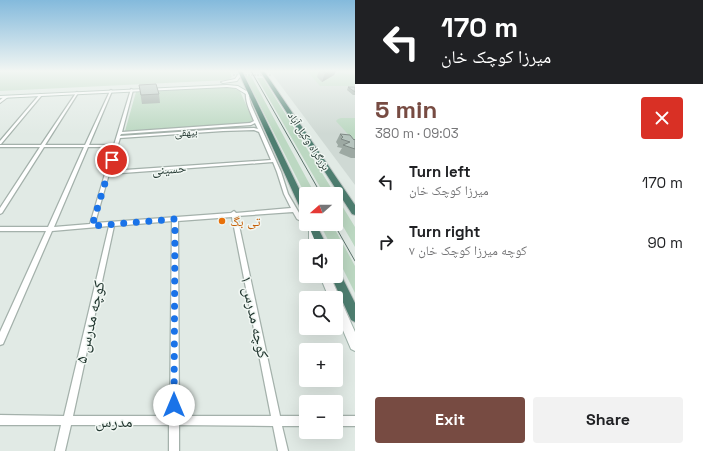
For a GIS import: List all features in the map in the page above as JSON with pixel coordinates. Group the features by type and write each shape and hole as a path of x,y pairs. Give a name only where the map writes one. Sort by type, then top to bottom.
{"highway":[{"name":"بزرگراه وکیل آباد","path":"276,92 355,212"},
{"path":"249,93 299,197"},
{"path":"339,283 355,316"}],"main road":[{"path":"0,96 74,92"},
{"path":"0,96 6,97 93,92"},
{"path":"343,318 355,345"}],"street":[{"path":"0,341 111,92"},
{"path":"92,226 131,92"},
{"path":"0,212 77,93"},
{"path":"249,93 247,97 256,121 274,161 286,194 299,218"},
{"path":"0,145 41,95"},
{"path":"0,102 6,97"},
{"path":"179,131 251,124 256,121"},
{"path":"251,124 254,126 254,129"},
{"name":"بیهقی","path":"119,135 179,131 254,129 261,131"},
{"path":"0,145 116,146"},
{"name":"حسینی","path":"108,173 274,161"},
{"path":"0,229 50,229 295,210"},
{"name":"کوچه مدرس ۱","path":"234,214 283,451"},
{"path":"174,451 175,219"},
{"name":"کوچه مدرس ۵","path":"60,451 112,224"},
{"name":"مدرس","path":"0,420 299,421"},
{"path":"343,421 355,422"}],"shaded area":[{"path":"286,92 355,92 355,185"}],"green space":[{"path":"136,92 240,92 254,123 125,131"},
{"path":"253,92 260,92 311,187 301,187"},
{"path":"265,92 272,92 331,187 320,187"},
{"path":"341,118 355,118 355,142 336,121"},
{"path":"343,207 355,227 355,247 343,226"},
{"path":"324,231 336,231 340,239 328,239"},
{"path":"343,244 355,266 355,293 343,269"}],"building":[{"path":"140,92 158,92 159,94 141,95"},
{"path":"340,134 350,135 354,140 355,139 355,149 343,145 350,142 341,139 343,137"}],"tram line":[{"path":"263,92 317,187"},
{"path":"338,231 355,261"}],"place":[{"name":"تی بگ","path":"222,221"}],"route":[{"path":"112,160 92,226 175,219 174,405"}]}
